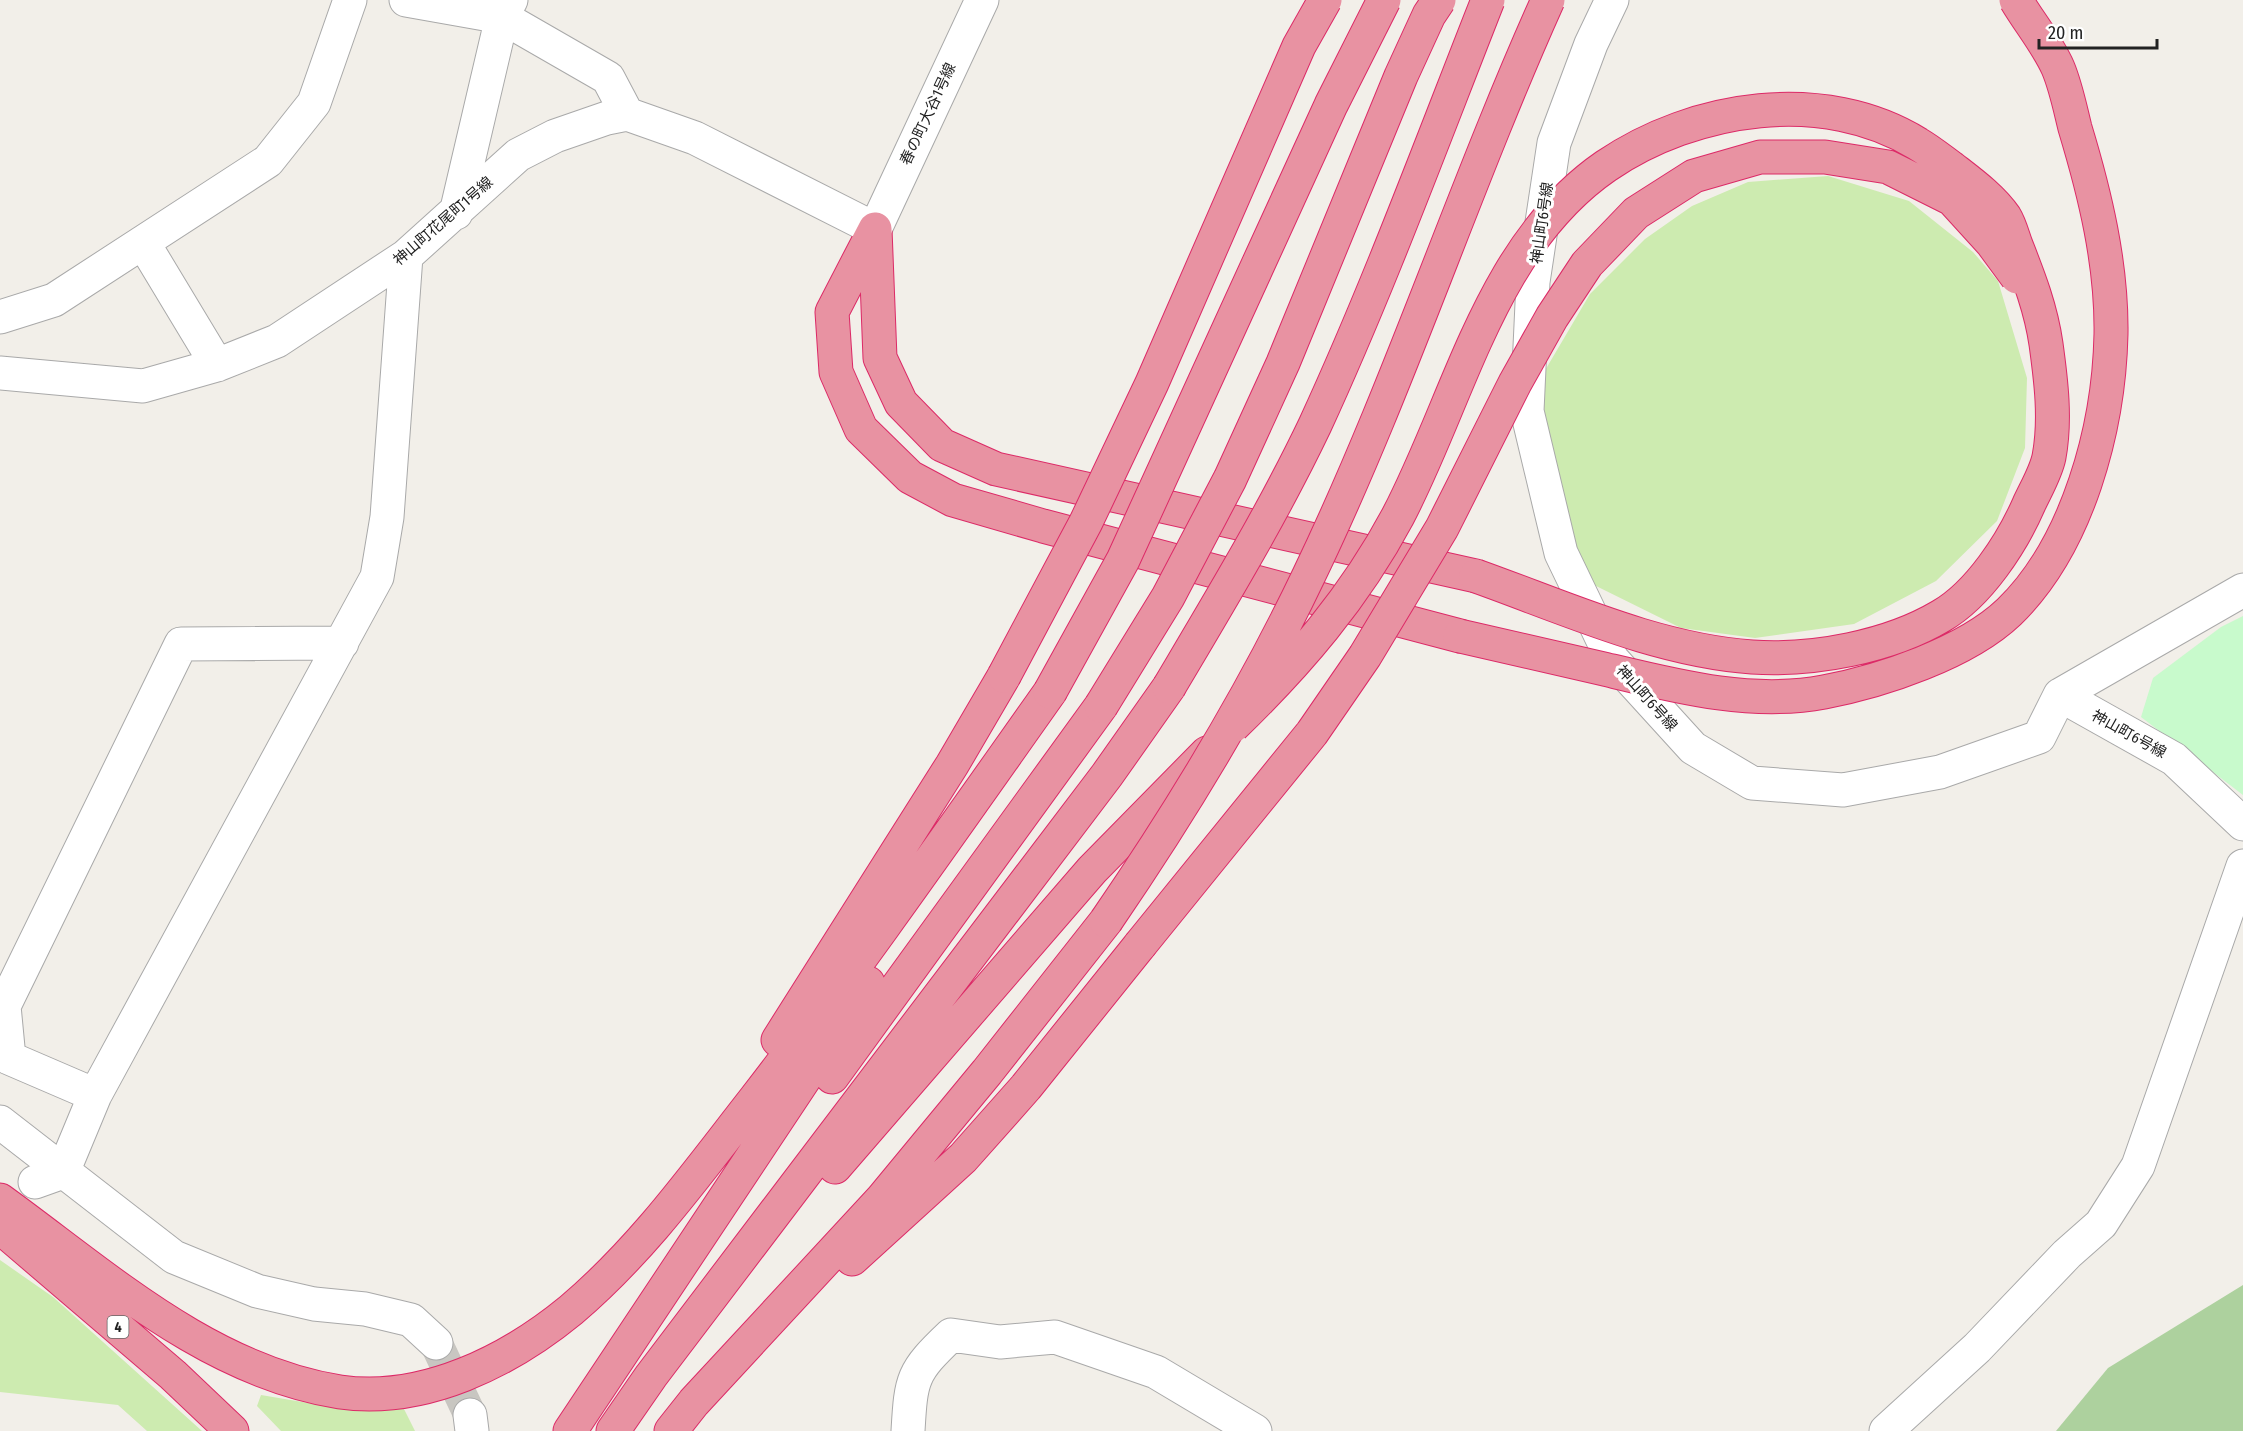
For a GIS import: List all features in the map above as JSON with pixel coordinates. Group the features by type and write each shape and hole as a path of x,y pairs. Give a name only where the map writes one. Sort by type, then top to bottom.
{"highway":[{"path":"687,1187 810,987 952,765 1004,676 1086,522 1152,383 1299,46 1325,0"},
{"path":"570,1431 837,1032 1050,692 1123,560 1331,105 1384,0"},
{"path":"624,1351 875,1020 1101,706 1168,597 1230,479 1283,363 1401,76 1429,15 1439,0"},
{"path":"613,1431 651,1376 1099,784 1169,687 1250,550 1314,426 1368,304 1488,0"},
{"path":"671,1431 694,1402 882,1199 987,1072 1106,921 1174,821 1238,715 1309,574 1376,423 1506,94 1548,0"},
{"path":"875,229 831,312 836,372 861,429 910,477 953,501 1460,636 1698,691 1757,696 1822,693 1886,677 1956,649 2008,613 2048,567 2079,503 2100,435 2111,334 2104,246 2086,163 2058,67 2016,0"},
{"path":"651,1376 1092,870 1283,677 1328,625 1365,574 1399,514 1462,372 1528,244 1560,206 1606,166 1685,125 1753,110 1829,112 1868,122 1916,142 1973,185 2006,218 2041,310 2053,390 2049,459 2014,537 1984,578 1944,615 1864,647 1810,657 1755,657 1694,650 1643,636 1476,576 996,469 942,445 901,403 880,358 875,229"},
{"path":"734,1360 887,1229 963,1158 1026,1088 1312,733 1359,665 1442,528 1515,383 1552,317 1587,264 1636,213 1694,176 1760,157 1825,157 1888,167 1952,199 1992,243 2041,310"},
{"path":"0,1200 181,1332 234,1359 291,1380 343,1392 390,1392 434,1384 479,1370 523,1344 569,1311 614,1271 659,1223 824,1009 1050,692"},
{"name":"4","path":"0,1227 164,1367 232,1431"}],"street":[{"path":"0,317 54,300 144,244 268,161 314,103 350,0"},
{"path":"406,0 506,9 608,78 627,114 695,138 875,229"},
{"name":"春の町大谷1号線","path":"875,229 982,0"},
{"name":"神山町6号線","path":"1612,0 1591,44 1554,142 1533,282 1527,411 1562,553 1612,659 1693,748 1752,783 1843,790 1940,772 2039,737 2060,695 2174,759 2243,824"},
{"path":"456,213 506,9"},
{"name":"神山町花尾町1号線","path":"0,373 142,386 217,365 277,341 406,256 518,155 555,136 607,118 627,114"},
{"path":"144,244 217,365"},
{"path":"49,1177 378,577 387,517 406,256"},
{"path":"2060,695 2243,590"},
{"path":"95,1095 9,1058 4,1006 180,644 342,643"},
{"path":"1886,1431 1977,1348 2067,1254 2101,1224 2138,1166 2243,866"},
{"path":"0,1122 49,1177 174,1257 257,1291 314,1304 365,1310 411,1320 436,1343"},
{"path":"908,1431 911,1386 925,1359 951,1335 1000,1342 1055,1337 1156,1372 1255,1431"}],"green space":[{"path":"1828,176 1909,201 1973,252 1998,281 2027,378 2025,448 1997,521 1936,581 1854,624 1755,638 1681,628 1590,583 1563,519 1537,384 1590,294 1645,239 1692,206 1748,182"},
{"path":"2243,616 2243,795 2141,717 2153,678 2221,627"},
{"path":"0,1260 53,1297 202,1431 147,1431 118,1405 0,1392"},
{"path":"2243,1285 2243,1431 2056,1431 2108,1368"},
{"path":"261,1395 338,1408 404,1409 415,1431 281,1431 257,1406"}],"tunnel":[{"path":"436,1343 470,1415"}]}
